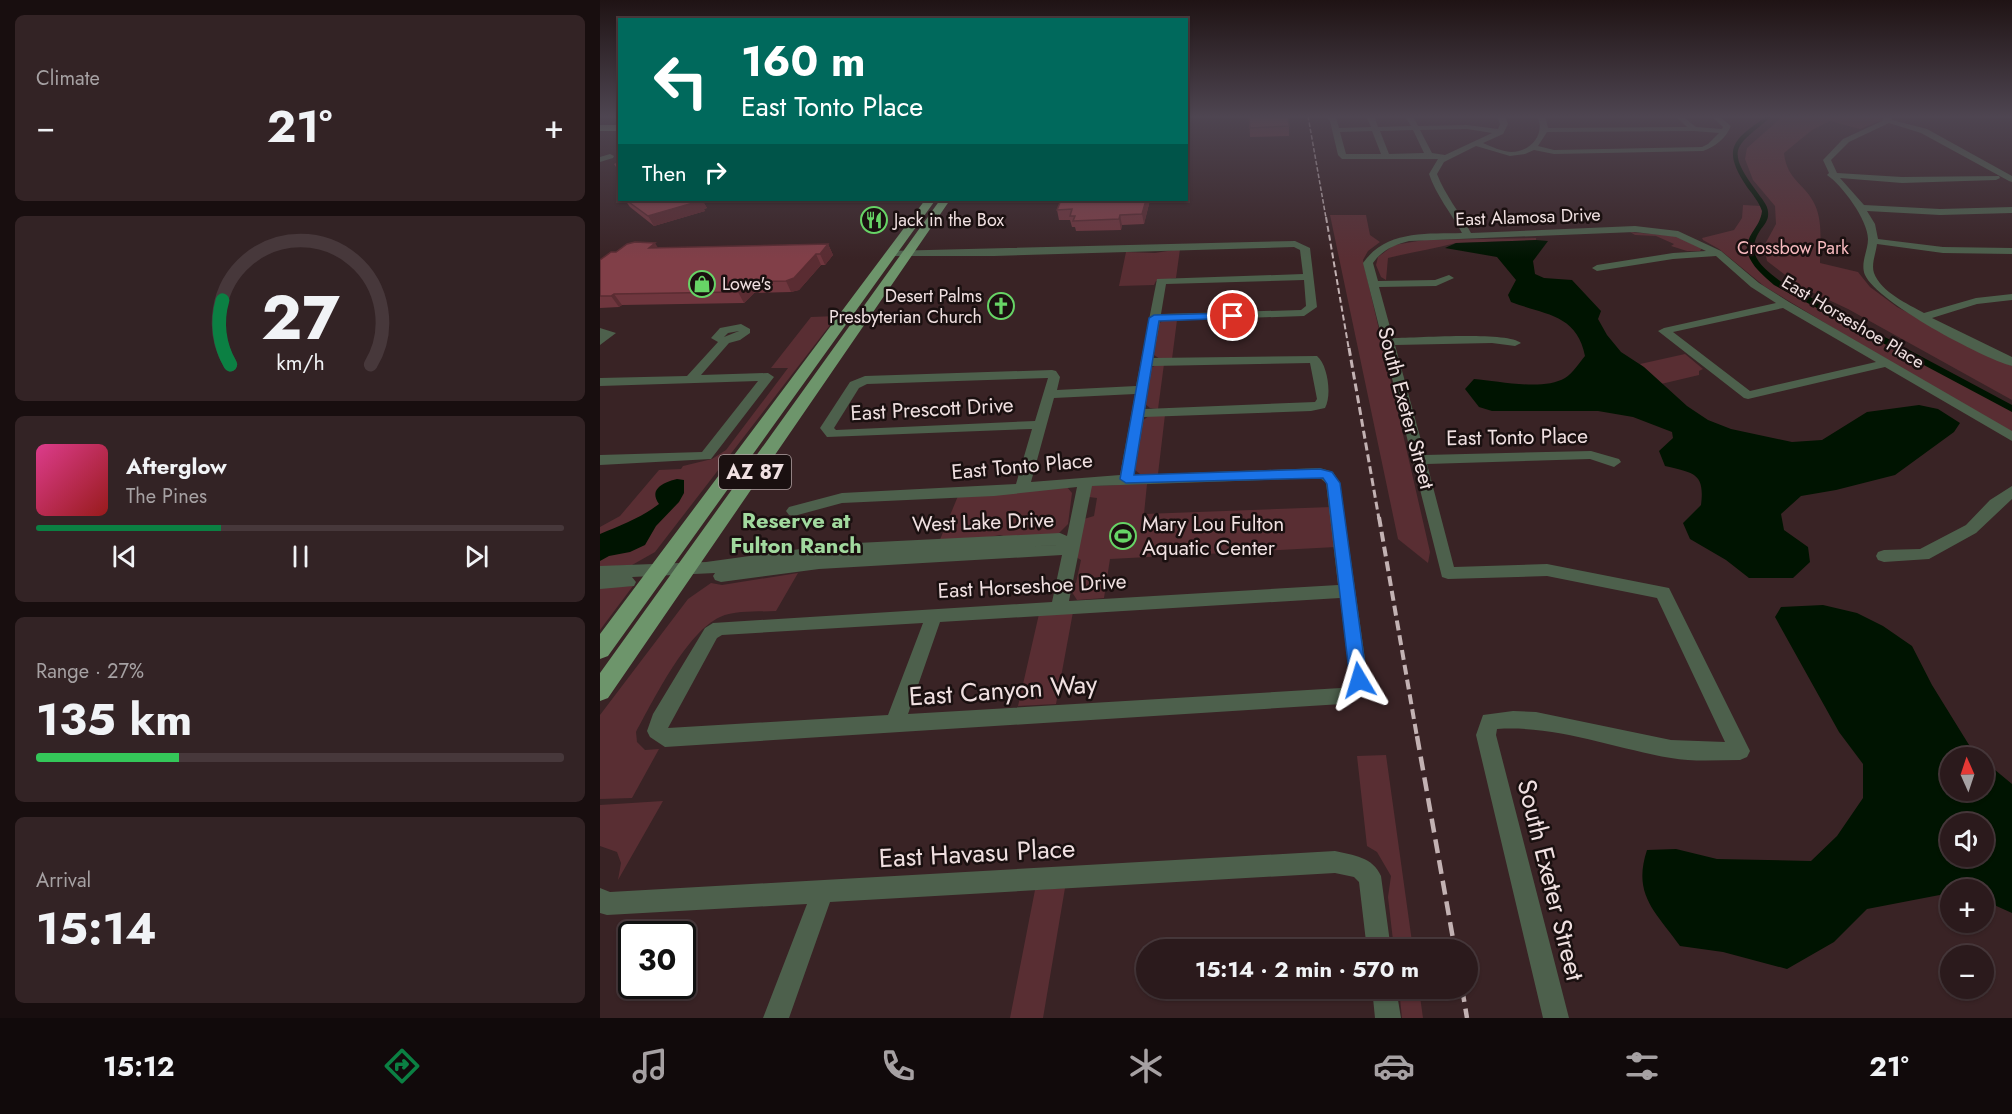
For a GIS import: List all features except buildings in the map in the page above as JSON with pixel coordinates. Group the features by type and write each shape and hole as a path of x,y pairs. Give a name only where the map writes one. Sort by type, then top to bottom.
{"main road":[{"name":"AZ 87","path":"600,650 670,574 899,253 929,201"},
{"name":"AZ 87","path":"600,691 710,502 899,253 944,201"}],"street":[{"path":"1440,164 1435,168 1434,182 1456,213 1467,236"},
{"path":"1828,164 1831,174 1862,208 1871,225 1875,241 1869,261 1869,274 1879,288 1898,303 1923,317 2012,362"},
{"path":"1970,164 2012,186"},
{"path":"1984,164 2012,179"},
{"path":"1831,174 1902,180 1996,178"},
{"path":"1862,208 1940,212 2012,210"},
{"name":"East Alamosa Drive","path":"1381,248 1409,238 1635,229 1684,236"},
{"path":"1684,236 1700,231"},
{"name":"East Horseshoe Place","path":"1684,236 1718,253 1755,285 1785,304 2012,437"},
{"path":"1875,241 1956,252 2012,251"},
{"path":"899,253 1300,245 1305,248 1310,311 1154,318"},
{"name":"South Exeter Street","path":"1381,248 1368,262 1448,573 1547,570 1662,593 1740,751 1672,750 1565,724 1508,719 1491,721 1486,735 1556,1018"},
{"path":"1598,268 1673,256 1718,253"},
{"path":"1126,479 1161,281 1309,277"},
{"path":"1374,284 1436,282 1449,278"},
{"path":"1923,317 1976,301 2012,297"},
{"path":"1785,304 1664,331 1748,395 1884,364"},
{"path":"600,331 610,333 600,342"},
{"path":"690,380 724,340"},
{"path":"1388,342 1492,340 1515,343"},
{"path":"1138,413 1311,407 1320,405 1323,399 1318,363 1313,359 1147,362"},
{"name":"East Prescott Drive","path":"1040,425 832,434 827,429 854,385 859,382 1052,374 1054,377 1049,393"},
{"path":"600,382 768,377 706,456 600,460"},
{"path":"1022,488 1049,393 1141,390"},
{"name":"East Tonto Place","path":"1420,460 1591,455 1614,462"},
{"name":"East Tonto Place","path":"794,511 843,498 1022,488 1086,481 1320,473 1328,475 1333,483 1347,591"},
{"path":"1059,607 1086,481"},
{"path":"1884,556 1923,555 1971,529 1995,504 2012,491"},
{"name":"West Lake Drive","path":"600,573 755,572 819,563 997,548 1056,551 1073,546"},
{"name":"West Lake Drive","path":"600,583 670,574"},
{"name":"East Horseshoe Drive","path":"657,731 660,720 711,633 719,628 1347,591"},
{"name":"East Canyon Way","path":"657,731 665,738 1342,696 1354,691 1359,680 1347,591"},
{"path":"895,723 934,615"},
{"name":"East Havasu Place","path":"600,899 607,904 1335,862 1359,867 1370,876 1378,939"},
{"path":"776,1018 823,891"},
{"path":"1385,999 1388,1018"}],"green space":[{"name":"Crossbow Park","path":"1747,164 1787,164 1818,212 1820,263 1858,272 1870,287 1897,307 2012,366 2012,400 1848,309 1801,287 1767,261 1764,246 1776,224 1775,206 1753,180"},
{"path":"1743,205 1762,206 1762,219 1749,246 1754,264 1762,272 1797,295 2012,411 2012,433 1944,395 1764,286 1719,249 1703,240 1702,238 1734,230 1742,218"},
{"path":"1330,215 1366,215 1370,235 1380,242 1368,251 1363,260 1430,552 1428,563 1398,539"},
{"path":"1630,232 1675,236 1703,247 1700,251 1687,251 1671,246 1674,244 1656,236 1635,235"},
{"path":"1536,238 1536,240 1456,243 1388,258 1386,280 1381,277 1376,265 1378,257 1394,245 1424,240"},
{"path":"1180,249 1176,278 1156,281 1154,285 1119,286 1126,252 1155,253"},
{"path":"837,316 655,552 632,565 600,567 600,527 620,516 659,470 681,469 683,466 712,459 726,450 788,368 771,368 811,317"},
{"path":"1164,320 1177,320 1172,359 1160,359 1154,355 1158,324"},
{"path":"1685,354 1703,369 1699,371 1699,375 1661,384 1640,364"},
{"path":"1164,364 1158,409 1150,408 1145,404 1151,368"},
{"path":"1165,415 1158,474 1140,474 1135,470 1142,421 1149,416"},
{"path":"1147,484 1144,514 1331,507 1336,547 1110,559 1104,598 1077,600 1070,589 1071,585 1076,583 1081,560 1076,557 1084,519 1094,516 1097,498 1089,497 1091,486"},
{"path":"1067,487 1072,493 1068,524 1057,535 1011,538 1000,535 939,542 958,496"},
{"path":"798,573 776,611 740,612 726,615 708,625 695,637 672,668 636,732 637,742 645,750 659,749 632,798 600,799 600,715 688,599 711,583 722,585"},
{"path":"633,586 600,630 600,587"},
{"path":"1073,612 1056,704 1018,706 1039,614"},
{"path":"1386,755 1412,939 1393,939 1388,897 1391,876 1377,852 1367,846 1357,756"},
{"path":"663,801 618,880 621,863 617,852 600,846 600,805"},
{"path":"1065,888 1043,1018 1010,1018 1035,890"},
{"path":"1400,999 1420,999 1423,1018 1402,1018"}],"shaded area":[{"path":"1548,241 1533,261 1535,274 1544,278 1572,280 1601,311 1598,319 1621,352 1644,367 1687,406 1708,420 1731,429 1792,442 1822,440 1867,412 1919,405 1938,409 1960,423 1954,432 1895,475 1801,496 1781,514 1784,530 1808,547 1810,562 1793,578 1749,578 1726,560 1690,539 1683,523 1701,505 1701,486 1699,480 1690,473 1665,466 1659,451 1673,438 1672,432 1633,417 1598,411 1492,411 1479,407 1465,389 1474,379 1533,385 1556,382 1568,376 1585,356 1581,342 1567,324 1558,318 1511,302 1508,295 1516,280 1497,257 1445,248 1456,243"},
{"path":"677,479 684,480 684,493 679,502 656,526 645,545 600,561 600,534 631,521 659,504 656,499 656,490 667,482"},
{"path":"1823,605 1857,613 1883,626 1912,646 1932,685 1970,747 1940,747 1940,801 1994,801 1994,769 2012,784 2012,913 1994,905 1994,879 1940,879 1940,895 1867,909 1834,942 1787,969 1723,952 1680,946 1655,913 1645,891 1642,879 1647,850 1676,849 1717,859 1811,861 1837,836 1863,798 1863,764 1839,732 1775,617 1781,607"}],"waterway":[{"path":"1736,164 1765,211 1763,221 1750,242 1750,249 1755,262 1766,274 1777,283 2012,409"}],"railway":[{"path":"1316,164 1326,218"},
{"path":"1326,217 1349,350"},
{"path":"1349,348 1379,519"},
{"path":"1379,517 1417,737"},
{"path":"1417,736 1453,939"},
{"path":"1464,999 1467,1018"}],"place":[{"name":"Jack in the Box","path":"874,220"},
{"name":"Lowe's","path":"702,284"},
{"name":"Desert Palms Presbyterian Church","path":"1001,306"},
{"name":"Mary Lou Fulton Aquatic Center","path":"1123,536"}],"district":[{"name":"Reserve at Fulton Ranch","path":"796,532"}],"route":[{"path":"1233,316 1154,318 1126,479 1320,473 1328,475 1333,483 1359,680"}]}
